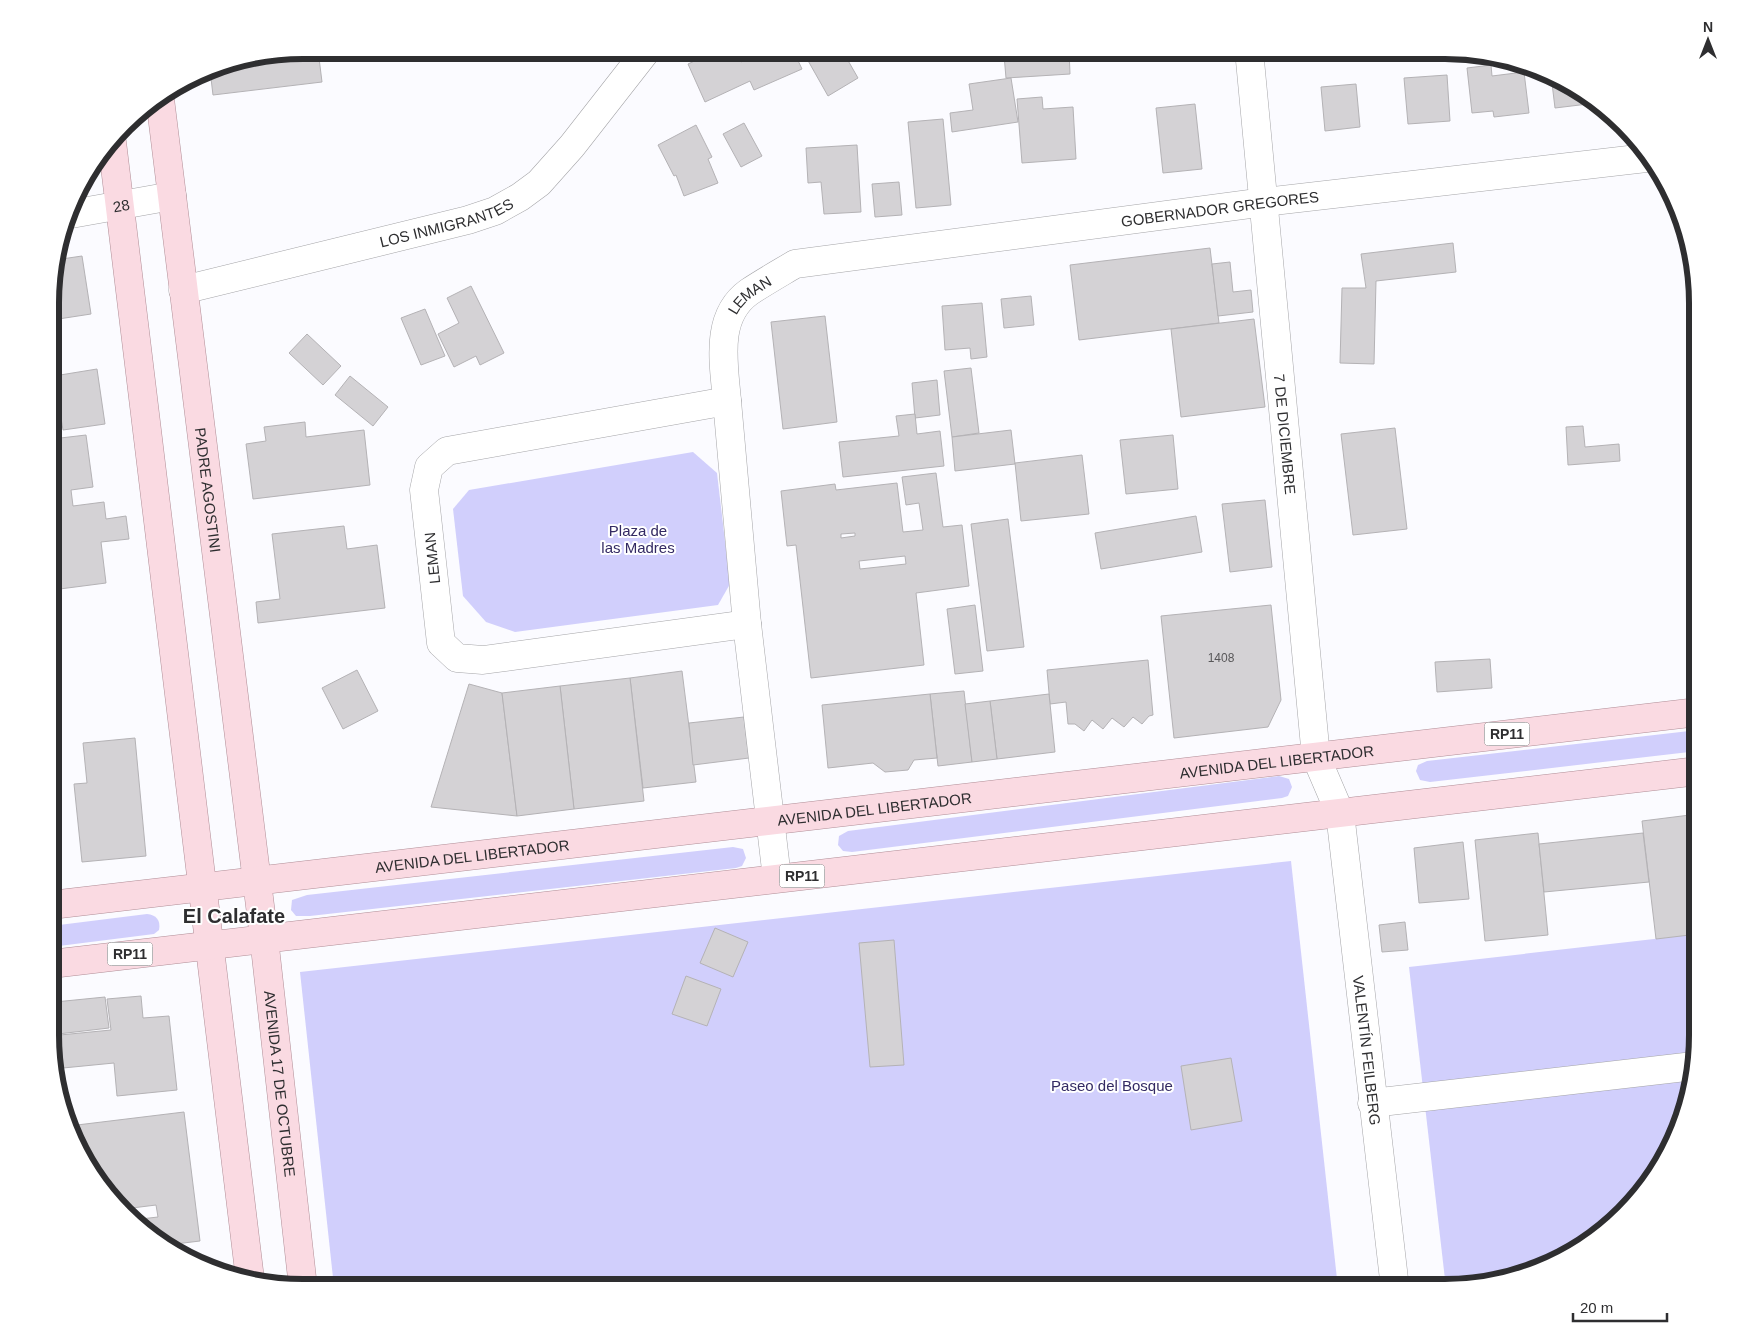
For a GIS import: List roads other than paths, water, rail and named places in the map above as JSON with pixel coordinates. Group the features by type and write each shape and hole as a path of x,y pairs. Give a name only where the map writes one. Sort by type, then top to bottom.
{"main road":[{"name":"PADRE AGOSTINI","path":"161,104 256,882"},
{"path":"113,149 249,1273"},
{"name":"AVENIDA DEL LIBERTADOR","path":"59,904 1689,713"},
{"name":"RP11","path":"59,963 1689,772"},
{"name":"AVENIDA 17 DE OCTUBRE","path":"256,882 264,938 302,1279"}],"street":[{"name":"LOS INMIGRANTES","path":"184,290 468,220 495,211 530,190 555,166 640,59"},
{"name":"7 DE DICIEMBRE","path":"1250,59 1265,202 1316,757 1340,813"},
{"name":"GOBERNADOR GREGORES","path":"795,264 1265,202 1642,158"},
{"name":"28","path":"76,213 172,196"},
{"name":"LEMAN","path":"777,878 772,821 747,624 723,344 728,318 747,293 795,264"},
{"name":"LEMAN","path":"727,401 447,451 429,467 424,490 441,643 457,658 483,660 747,624"},
{"name":"VALENTÍN FEILBERG","path":"1340,813 1372,1103 1394,1279"},
{"path":"1372,1103 1687,1067"}],"district":[{"name":"El Calafate","path":"234,916"}],"park label":[{"name":"Plaza de las Madres","path":"638,538"},
{"name":"Paseo del Bosque","path":"1112,1085"}]}
